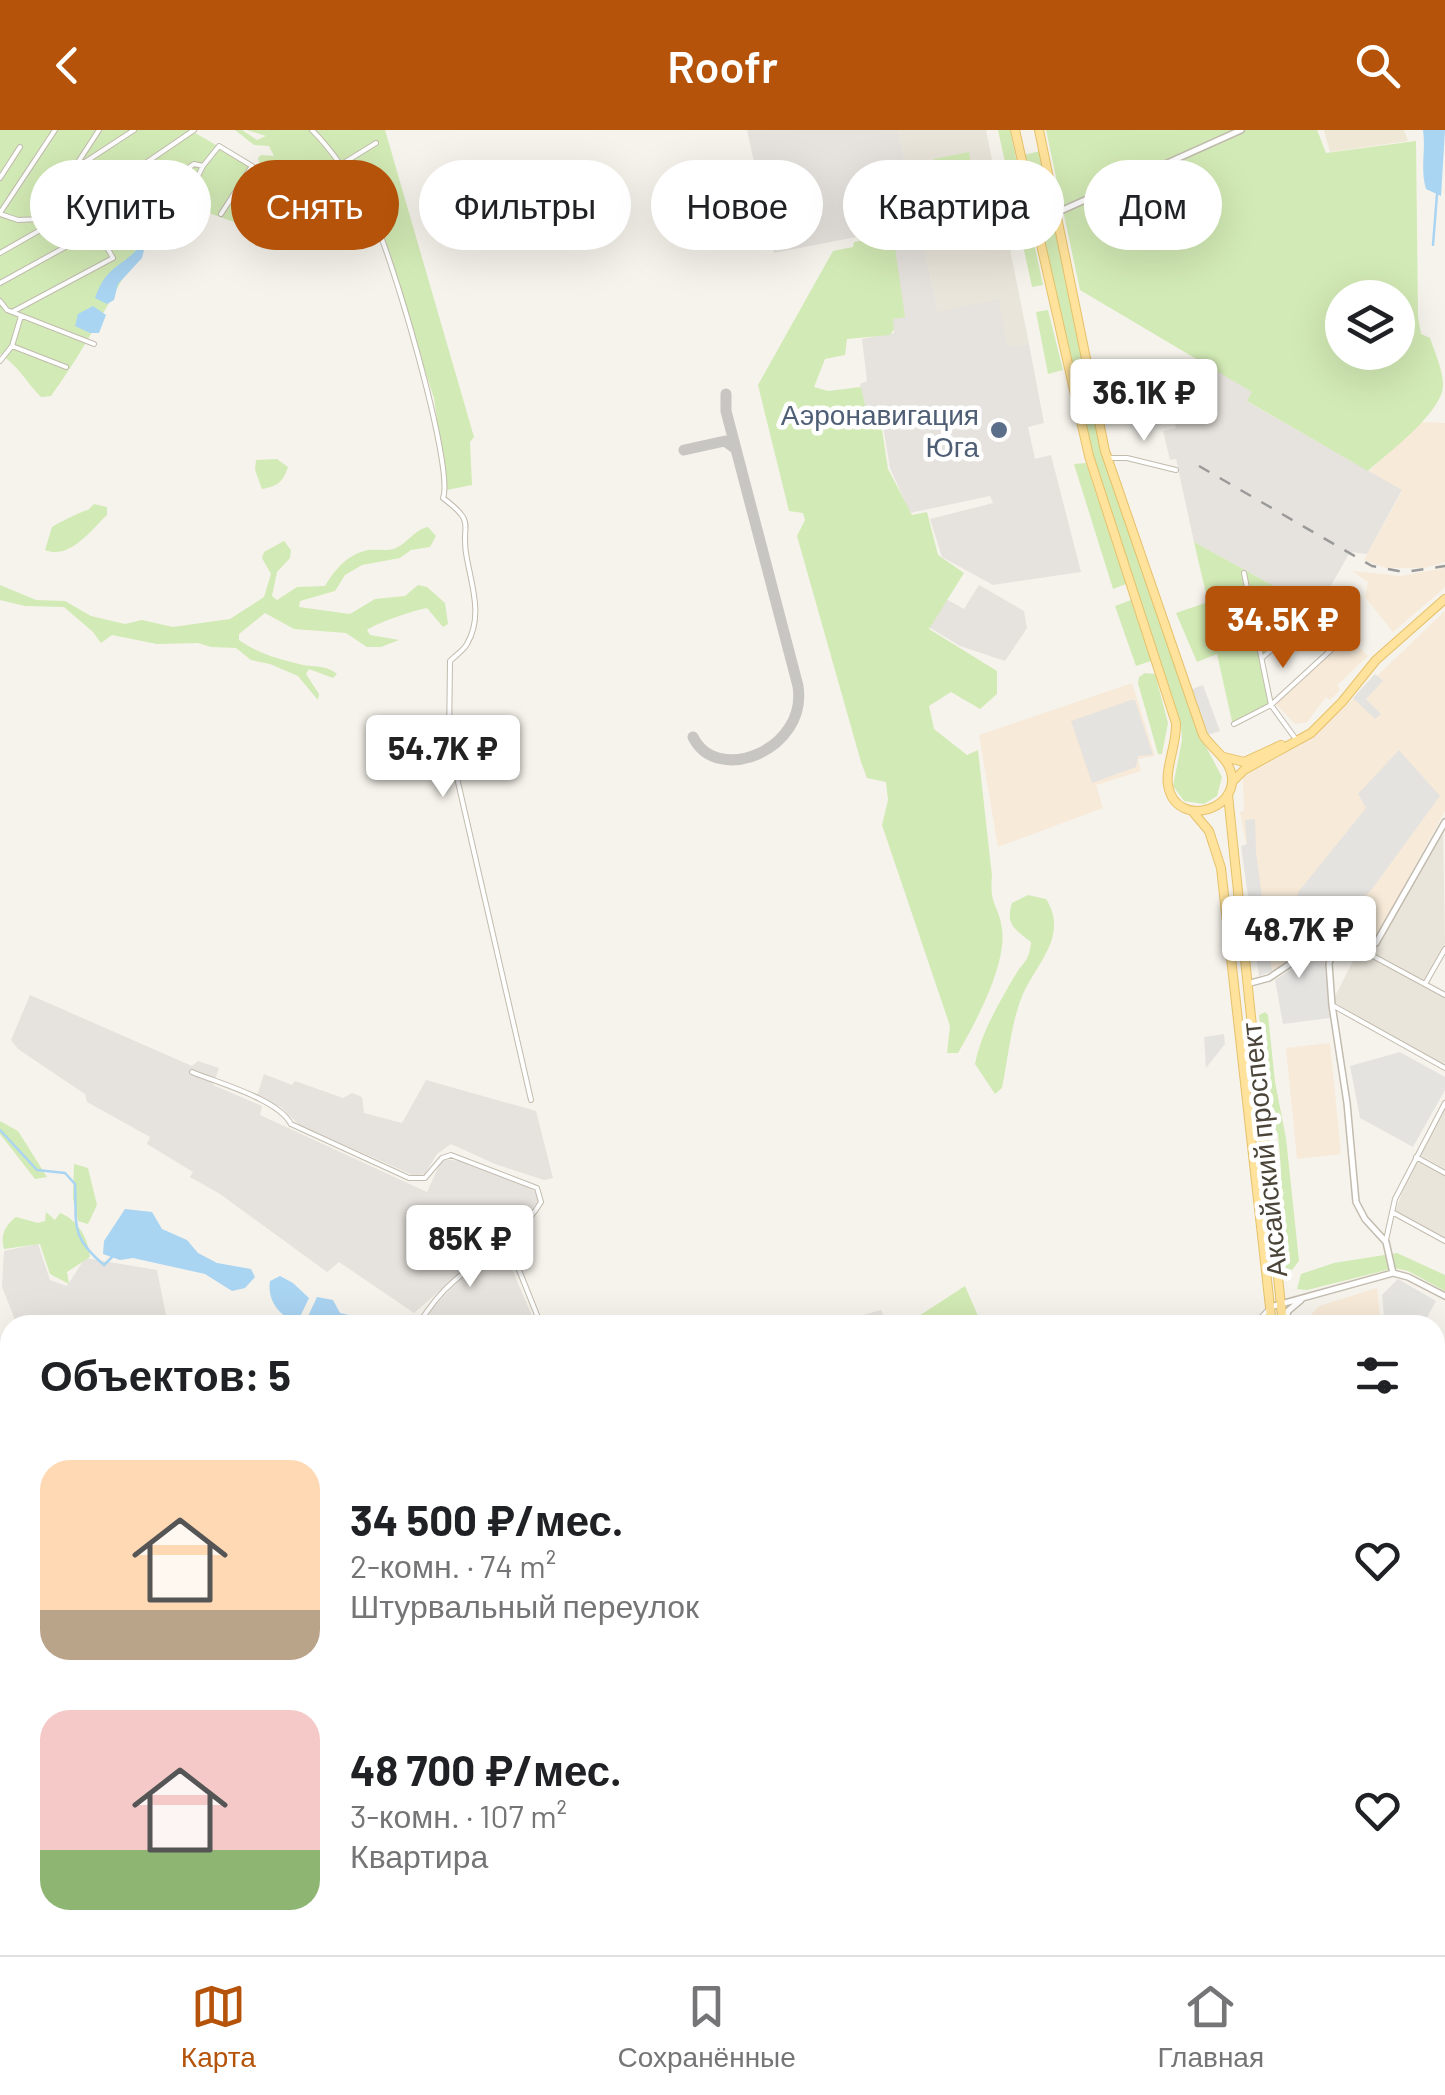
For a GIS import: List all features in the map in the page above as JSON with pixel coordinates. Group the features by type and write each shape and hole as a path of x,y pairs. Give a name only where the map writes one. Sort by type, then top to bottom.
{"main road":[{"path":"1016,130 1035,160"},
{"path":"1039,130 1031,150 1070,380 1102,497 1164,680 1172,672 1182,673"},
{"path":"1063,250 1107,458 1203,735 1228,765 1228,795 1217,807 1192,812"},
{"path":"1102,497 1114,496 1118,491"},
{"path":"1135,595 1143,588 1153,590"},
{"path":"1231,784 1244,770 1298,742 1324,722 1376,660 1445,599"},
{"name":"Аксайский проспект","path":"1164,680 1176,723 1168,788 1176,803 1192,812 1209,830 1221,868 1271,1315"},
{"path":"1220,756 1244,762 1324,722"},
{"name":"Аксайский проспект","path":"1228,795 1282,1315"},
{"path":"1265,1264 1270,1270 1272,1300 1280,1302"}],"street":[{"path":"30,219 0,214 56,130"},
{"path":"79,160 99,130"},
{"path":"87,160 134,130"},
{"path":"151,160 194,130"},
{"path":"312,130 338,160"},
{"path":"1064,209 1241,130"},
{"path":"349,160 376,144"},
{"path":"208,160 220,146 252,166 221,214"},
{"path":"0,178 20,147"},
{"path":"0,254 30,237"},
{"path":"0,283 60,250"},
{"path":"12,312 114,258 110,250"},
{"path":"385,250 431,400 445,476 442,498 462,512 466,520 466,557 476,596 466,646 450,660 449,743 531,1100"},
{"path":"0,302 12,312 94,344"},
{"path":"0,361 12,346 21,315"},
{"path":"12,346 66,367"},
{"path":"1107,458 1127,458 1176,470"},
{"path":"1244,572 1271,705 1295,738"},
{"path":"1256,636 1296,602"},
{"path":"1262,658 1316,612"},
{"path":"1234,724 1271,705 1345,637"},
{"path":"1444,824 1381,935 1370,947 1371,956 1445,995"},
{"path":"1335,942 1329,964 1332,1005 1347,1102 1356,1202 1358,1210 1386,1242"},
{"path":"1246,984 1269,978 1320,944 1370,947"},
{"path":"1425,984 1445,949"},
{"path":"1332,1005 1445,1068"},
{"path":"192,1072 266,1102 292,1124 410,1178 425,1178 442,1158 451,1155 532,1184 540,1192 541,1202 508,1240 450,1283 426,1315"},
{"path":"1393,1274 1386,1242 1392,1212 1445,1103"},
{"path":"1416,1156 1445,1173"},
{"path":"1392,1212 1445,1240"},
{"path":"508,1240 537,1315"},
{"path":"1263,1315 1280,1302 1393,1274 1408,1277 1445,1296"},
{"path":"1278,1279 1286,1294 1306,1296"},
{"path":"1287,1315 1306,1296"}],"shaded area":[{"path":"747,130 898,130 905,160 843,160 843,240 823,243 823,160 754,160"},
{"path":"898,130 986,130 992,160 905,160"},
{"path":"1324,130 1404,130 1408,141 1330,152"},
{"path":"891,250 924,250 938,312 999,299 1007,347 1029,344 1044,423 1028,427 1035,459 1051,455 1081,572 993,585 942,557 930,519 993,503 990,496 910,513 890,468 881,414 867,416 860,384 867,381 862,339 894,333 892,319 904,316"},
{"path":"924,250 1010,250 1029,344 1007,348 938,312"},
{"path":"1180,364 1211,382 1218,371 1253,392 1248,402 1402,490 1367,554 1350,552 1317,610 1194,542 1176,459 1170,460 1163,431 1176,428 1170,388"},
{"path":"1422,422 1445,423 1445,562 1424,568 1386,568 1364,560 1402,491 1369,471"},
{"path":"1445,568 1442,590 1393,632 1365,597 1368,582 1352,571 1401,576"},
{"path":"979,585 1024,611 1027,628 1005,661 960,646 927,626 946,599 964,609"},
{"path":"1445,611 1445,811 1373,942 1361,943 1337,930 1270,971 1240,812 1244,811 1243,777 1313,737"},
{"path":"1347,635 1368,656 1337,685 1340,690 1330,700 1326,697 1307,722 1295,724 1276,704 1277,700"},
{"path":"1375,674 1383,681 1366,699 1381,714 1375,719 1353,698"},
{"path":"1132,683 1155,756 1138,759 1141,771 1096,785 1103,808 998,847 979,735"},
{"path":"1203,685 1220,731 1208,735 1192,689"},
{"path":"1135,700 1153,755 1138,756 1136,767 1092,783 1071,721"},
{"path":"1399,750 1440,796 1372,889 1332,930 1297,897 1299,891 1366,808 1358,794"},
{"path":"1255,819 1272,971 1259,976 1241,846 1247,844 1245,820"},
{"path":"1443,827 1445,944 1424,982 1373,954"},
{"path":"1323,948 1330,1018 1283,1024 1275,980"},
{"path":"1358,951 1445,998 1445,1065 1332,1002"},
{"path":"30,995 192,1066 198,1061 219,1068 213,1085 262,1106 260,1115 427,1192 442,1159 461,1161 526,1186 539,1194 540,1200 414,1313 339,1262 327,1272 220,1194 190,1177 193,1172 147,1144 150,1137 87,1102 85,1094 18,1049 11,1040"},
{"path":"1224,1034 1225,1044 1206,1068 1204,1037"},
{"path":"1330,1043 1341,1154 1297,1159 1286,1048"},
{"path":"1400,1052 1445,1077 1445,1090 1413,1147 1360,1118 1350,1066"},
{"path":"264,1074 343,1098 352,1093 362,1097 364,1113 402,1123 426,1080 536,1111 553,1178 544,1180 495,1164 451,1144 437,1154 425,1174 415,1176 299,1125 281,1107 257,1096"},
{"path":"1445,1105 1445,1169 1418,1154"},
{"path":"1415,1158 1445,1174 1445,1239 1395,1212"},
{"path":"38,1244 50,1280 67,1286 85,1258 157,1270 166,1315 13,1315 2,1287 4,1251"},
{"path":"503,1248 532,1315 428,1315 457,1282"},
{"path":"1398,1279 1436,1301 1428,1315 1384,1315 1382,1295"},
{"path":"1377,1288 1380,1315 1311,1315 1319,1306"}],"green space":[{"path":"0,130 190,130 242,160 231,160 231,221 211,214 211,160 30,160 30,250 140,250 51,396 41,397 0,354"},
{"path":"235,130 257,140 266,136 247,130 385,130 394,160 259,160 261,155 274,156 269,146 254,145"},
{"path":"998,130 1010,130 1016,160 1004,160"},
{"path":"1046,130 1317,130 1326,153 1416,141 1418,317 1421,334 1430,338 1443,385 1434,407 1368,471 1247,401 1252,392 1080,290 1064,215 1064,160 1052,160"},
{"path":"1040,151 1042,160 1025,160 1024,155"},
{"path":"969,152 970,160 934,160"},
{"path":"399,178 474,437 470,442 472,485 447,490 434,398 385,250 399,250"},
{"path":"895,250 905,317 893,319 890,335 847,339 845,355 825,359 814,387 828,391 861,387 868,419 880,417 888,469 912,515 927,512 938,555 964,573 929,629 997,671 997,694 980,709 951,692 929,706 934,729 967,755 978,750 992,894 1002,929 995,975 958,1053 947,1053 950,1026 882,825 888,800 886,782 867,778 861,762 797,536 805,520 803,513 789,511 758,385 833,251"},
{"path":"1024,250 1036,250 1043,285 1032,287"},
{"path":"1045,250 1060,250 1099,442 1195,726 1222,777 1217,796 1204,804 1184,801 1173,786 1182,740 1181,724 1089,445"},
{"path":"1048,310 1063,370 1048,374 1036,312"},
{"path":"277,459 288,467 284,476 276,485 262,489 255,470 256,460"},
{"path":"1086,463 1126,584 1113,589 1074,464"},
{"path":"94,504 107,507 107,515 87,535 63,551 45,550 52,527"},
{"path":"428,527 436,536 430,547 362,565 345,575 335,591 300,601 299,607 350,614 375,599 405,596 418,585 427,587 445,603 448,624 443,627 427,608 421,609 367,630 370,635 399,640 367,647 346,633 294,629 265,613 239,634 239,640 260,652 337,674 333,678 309,669 306,674 319,694 318,700 298,676 251,660 236,648 198,643 157,644 112,635 101,643 64,607 25,606 0,600 0,585 36,600 65,601 91,616 125,624 142,620 173,627 230,619 264,597 271,574 262,558 264,552 284,541 291,550 290,558 277,572 272,596 277,600 297,587 325,586 354,555 393,549"},
{"path":"1194,542 1317,610 1263,658 1274,704 1233,726 1217,654 1197,662 1176,613 1208,602"},
{"path":"1131,600 1151,661 1136,666 1115,606"},
{"path":"1145,673 1155,674 1168,723 1162,754 1158,754 1138,683"},
{"path":"1028,895 1046,899 1052,912 1053,937 1019,1005 1002,1088 995,1094 975,1064 991,1019 1029,954 1031,942 1013,926 1010,917 1012,903"},
{"path":"1265,1012 1286,1138 1299,1261 1292,1270 1286,1268 1277,1171 1281,1169 1278,1133 1273,1132 1259,1015"},
{"path":"0,1121 18,1131 47,1177 35,1179 0,1134"},
{"path":"74,1164 88,1168 97,1205 88,1224 78,1221 73,1198"},
{"path":"46,1212 55,1220 60,1213 72,1220 87,1243 90,1257 67,1272 69,1284 50,1274 40,1244 4,1249 3,1235 12,1220 16,1217 38,1223 45,1221"},
{"path":"1397,1253 1445,1275 1445,1291 1395,1268 1307,1290 1297,1289 1301,1274 1334,1263"},
{"path":"965,1286 978,1315 920,1315"}],"water":[{"path":"1423,130 1445,130 1441,196 1426,189"},
{"path":"144,250 142,258 118,284 114,300 107,304 95,298 110,273 134,253"},
{"path":"93,306 106,315 99,333 75,326 78,314"},
{"path":"125,1209 152,1212 162,1229 187,1240 198,1253 217,1263 251,1269 255,1277 245,1288 232,1291 205,1274 103,1254 104,1241"},
{"path":"280,1276 309,1298 301,1315 280,1312 272,1301 270,1281"},
{"path":"317,1297 333,1300 340,1313 349,1315 309,1315"}],"waterway":[{"path":"1433,245 1437,194"},
{"path":"0,1130 37,1170 65,1173 75,1184 80,1237 104,1265 112,1257"}],"taxiway":[{"path":"693,737 705,752 721,759 758,754 776,743 789,728 797,709 798,686 726,411 726,394"},
{"path":"684,450 725,441 736,449"}],"railway":[{"path":"1199,466 1372,566 1404,572 1445,566"}],"place":[{"name":"Аэронавигация Юга","path":"999,430"}]}
